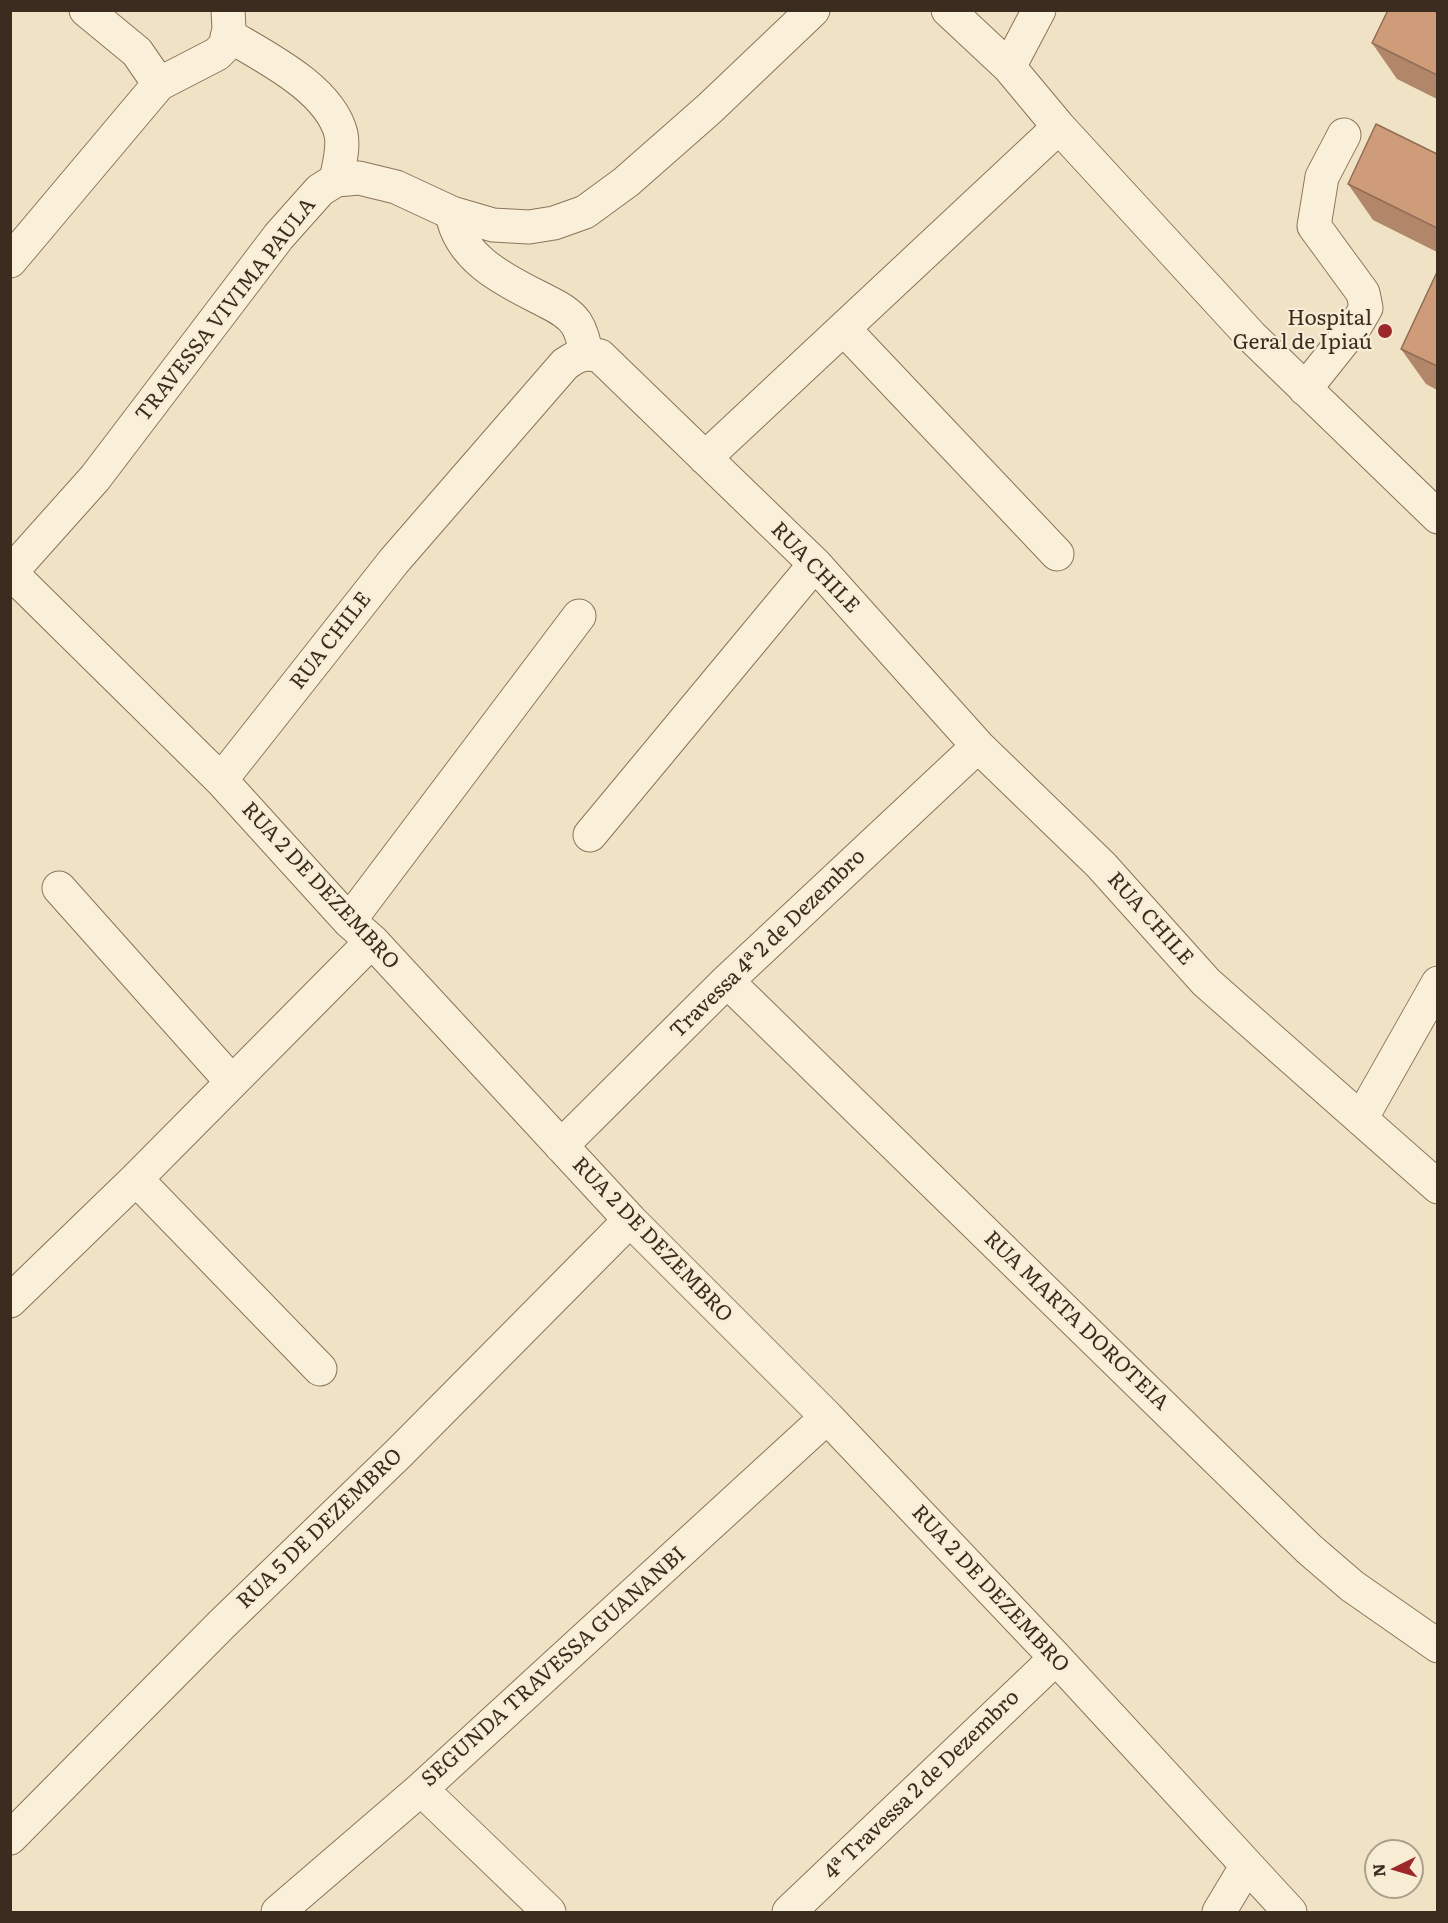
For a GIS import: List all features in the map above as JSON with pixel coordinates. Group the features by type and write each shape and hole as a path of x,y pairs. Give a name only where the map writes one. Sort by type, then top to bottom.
{"street":[{"path":"86,10 137,52 159,84"},
{"path":"228,23 288,71 327,105 335,116 341,136 342,152 336,180 359,178 396,187 452,213 493,225 529,227 554,223 585,212 626,182 668,146 813,10"},
{"path":"948,10 1009,67 1059,127 1251,336 1437,518"},
{"path":"1009,67 1039,10"},
{"path":"10,261 159,84 217,54 225,46 228,23"},
{"path":"705,458 1059,127"},
{"path":"1305,389 1356,325 1366,308 1363,293 1314,226 1322,177 1344,135"},
{"name":"TRAVESSA VIVIMA PAULA","path":"11,572 95,478 279,237 320,190 336,180"},
{"path":"452,213 454,228 465,244 496,275 559,308 575,321 586,353"},
{"path":"844,329 1057,554"},
{"name":"RUA CHILE","path":"221,780 394,561 565,364 586,353 600,356 815,564 978,746 1101,865 1206,982 1437,1187"},
{"path":"590,835 815,564"},
{"name":"RUA 2 DE DEZEMBRO","path":"11,572 221,780 630,1220 827,1418 1056,1658 1246,1867 1290,1912"},
{"path":"10,1301 136,1179 231,1082 361,931 579,616"},
{"name":"Travessa 4ª 2 de Dezembro","path":"561,1146 727,981 978,746"},
{"path":"59,888 231,1082"},
{"name":"RUA MARTA DOROTEIA","path":"727,981 1309,1549 1352,1586 1437,1646"},
{"path":"1361,1119 1437,983"},
{"path":"136,1179 320,1369"},
{"name":"RUA 5 DE DEZEMBRO","path":"10,1838 213,1632 399,1453 630,1220"},
{"name":"SEGUNDA TRAVESSA GUANANBI","path":"278,1912 421,1789 827,1418"},
{"name":"4ª Travessa 2 de Dezembro","path":"789,1912 1056,1658"},
{"path":"421,1789 549,1912"},
{"path":"1219,1912 1246,1867"}],"building":[{"path":"1388,10 1433,10 1437,13 1437,75 1372,43"},
{"path":"1376,124 1437,154 1437,228 1348,184"},
{"path":"1437,272 1437,366 1401,349"}],"place":[{"name":"Hospital Geral de Ipiaú","path":"1385,331"}]}
